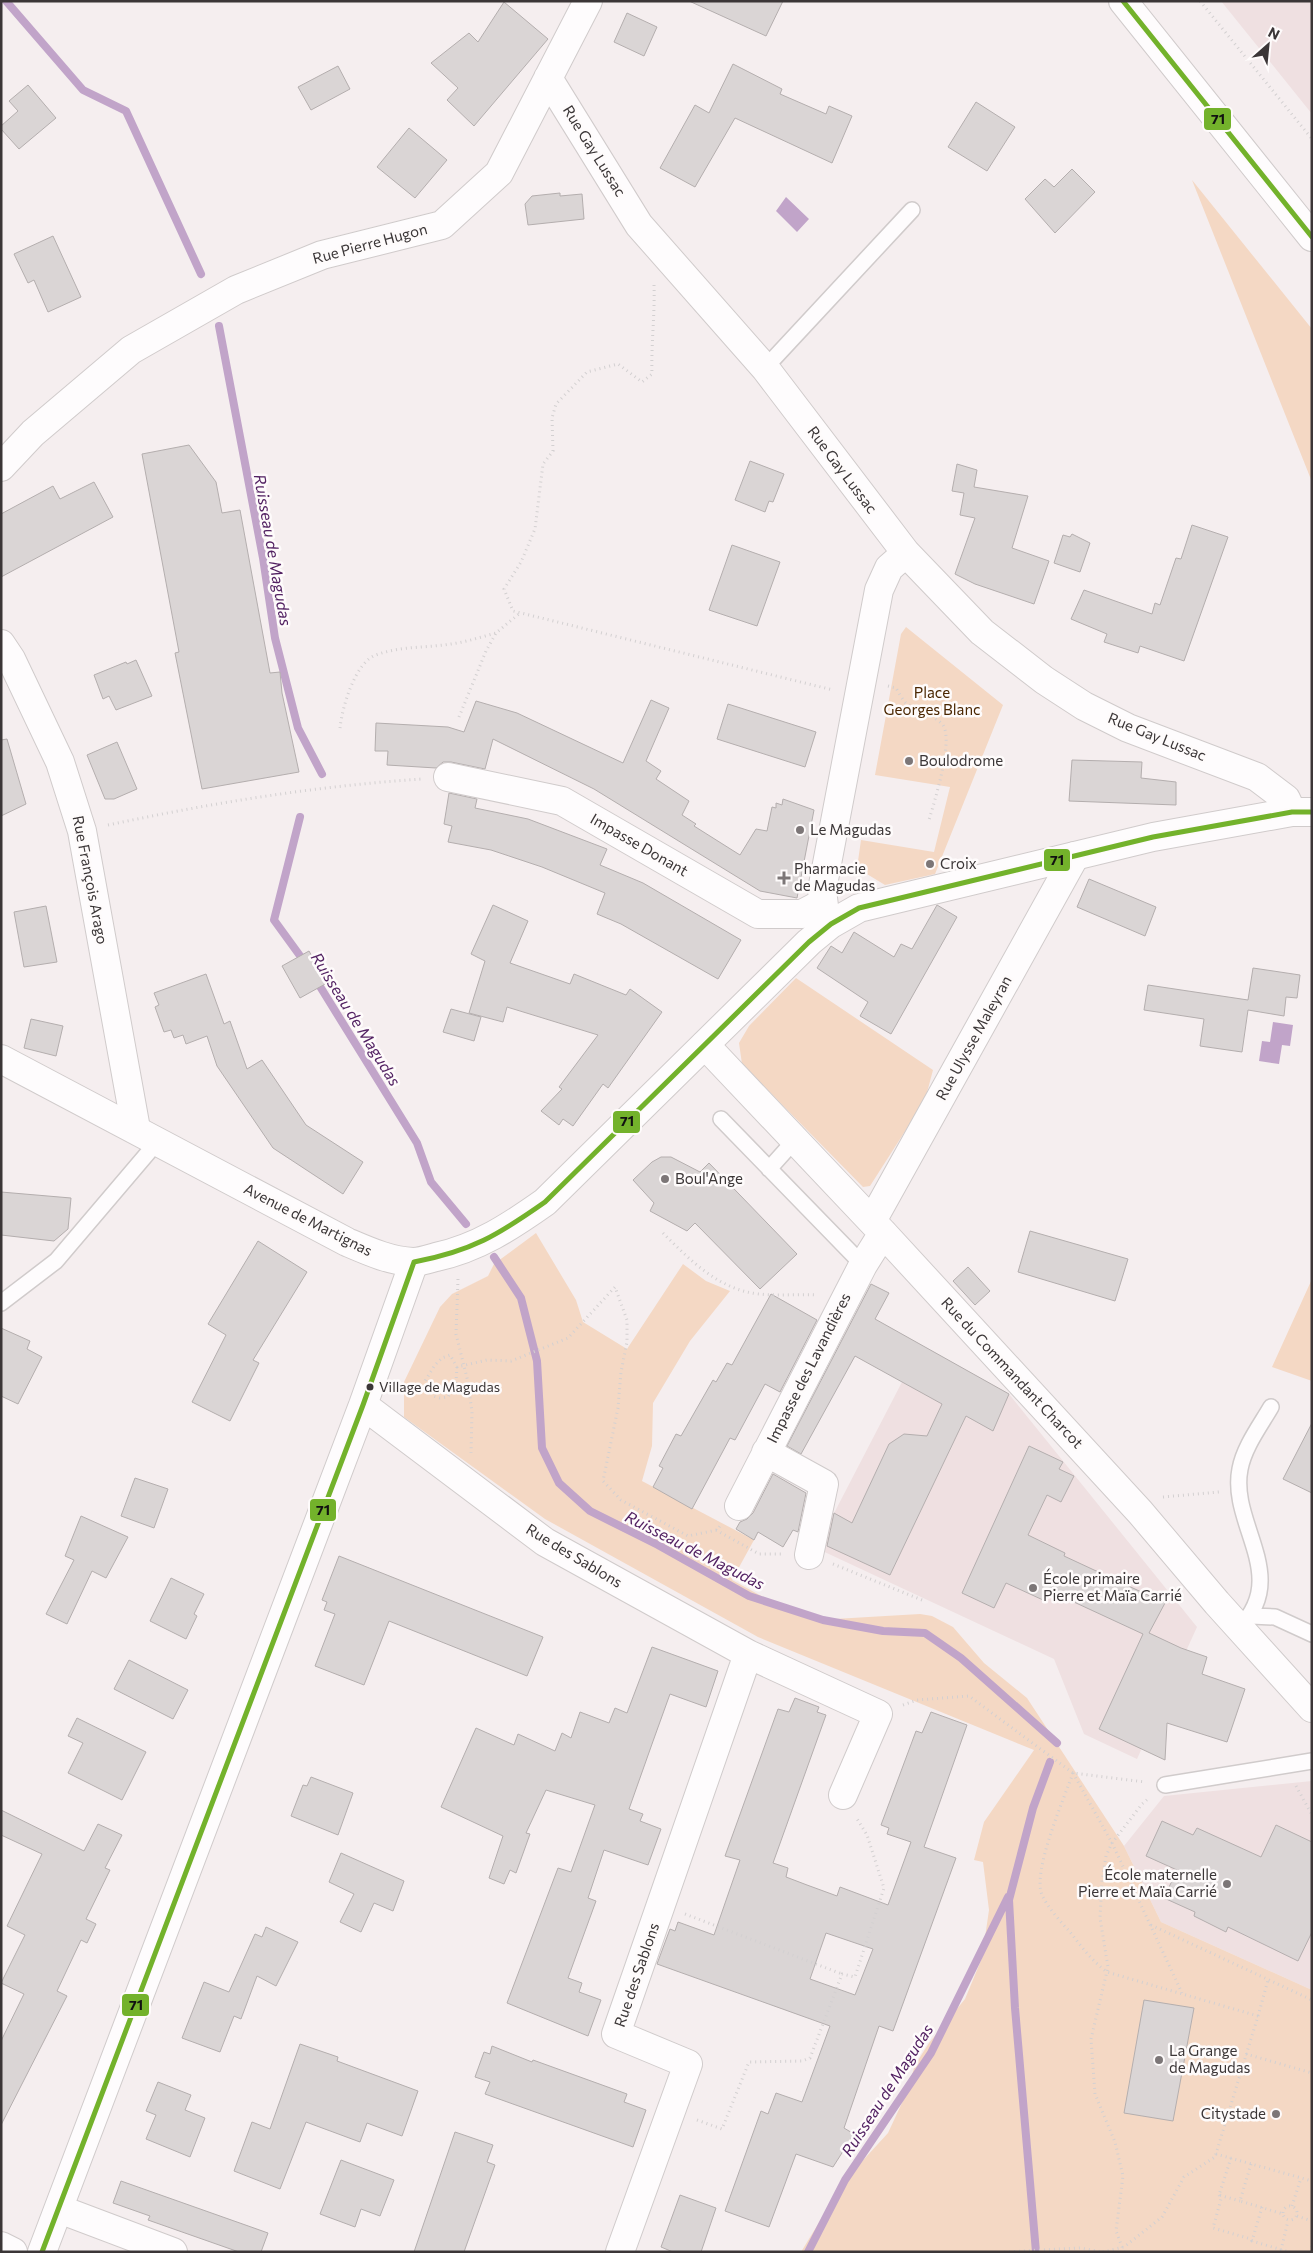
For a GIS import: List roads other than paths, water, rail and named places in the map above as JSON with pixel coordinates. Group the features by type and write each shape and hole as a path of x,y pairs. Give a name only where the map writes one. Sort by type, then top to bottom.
{"street":[{"path":"548,78 588,1"},
{"path":"1123,1 1312,237"},
{"name":"Rue Gay Lussac","path":"548,78 639,225 765,368 906,553 982,632 1044,680 1084,706 1128,728 1257,777 1302,812"},
{"name":"Rue Pierre Hugon","path":"1,467 33,433 131,350 236,290 322,255 442,225 499,173 548,78"},
{"path":"827,913 822,890 862,688 879,590 888,568 906,553"},
{"name":"Rue François Arago","path":"1,644 60,762 82,830 147,1135"},
{"name":"Impasse Donant","path":"448,777 562,801 758,914 827,913"},
{"name":"Avenue de Martignas","path":"1,1059 347,1242 378,1256 414,1262 459,1252 499,1234 545,1202 809,942 827,913 859,908 1153,837 1302,812"},
{"name":"Rue Ulysse Maleyran","path":"878,1227 1075,856"},
{"name":"Rue du Commandant Charcot","path":"705,1045 878,1227 1140,1512 1245,1622 1312,1708"},
{"name":"Impasse des Lavandières","path":"739,1506 863,1264 878,1227"},
{"path":"42,2252 364,1405 414,1262"},
{"name":"Rue des Sablons","path":"364,1405 545,1542 748,1654 878,1714 843,1795"},
{"path":"766,1452 824,1484 809,1555"},
{"name":"Rue des Sablons","path":"620,2252 688,2064 616,2034 748,1654"},
{"path":"59,2210 173,2252"},
{"path":"1,2246 13,2252"}],"lane":[{"path":"765,368 912,210"},
{"path":"721,1119 863,1264"},
{"path":"1,1303 56,1261 147,1135"},
{"path":"769,1168 795,1140"},
{"path":"1245,1622 1259,1595 1259,1559 1240,1498 1240,1468 1252,1438 1271,1408"},
{"path":"1245,1622 1276,1617 1312,1634"},
{"path":"1165,1785 1312,1761"}],"waterway":[{"name":"Ruisseau de Magudas","path":"6,1 83,90 126,111 201,274"},
{"name":"Ruisseau de Magudas","path":"219,326 263,558 275,638 298,728 322,774"},
{"name":"Ruisseau de Magudas","path":"300,817 274,920 306,964"},
{"name":"Ruisseau de Magudas","path":"316,980 417,1143 431,1182 466,1224"},
{"name":"Ruisseau de Magudas","path":"494,1257 521,1298 537,1361 542,1448 559,1483 590,1511 658,1545 749,1596 823,1620 883,1631 925,1633 961,1658 1057,1743"},
{"name":"Ruisseau de Magudas","path":"1036,2252 1015,2008 1009,1900 1033,1808 1050,1762"},
{"name":"Ruisseau de Magudas","path":"808,2252 845,2180 931,2053 1008,1897"}],"place":[{"name":"Boulodrome","path":"909,761"},
{"name":"Le Magudas","path":"800,830"},
{"name":"Croix","path":"930,864"},
{"name":"Pharmacie de Magudas","path":"784,878"},
{"name":"Boul'Ange","path":"665,1179"},
{"name":"Village de Magudas","path":"370,1387"},
{"name":"École primaire Pierre et Maïa Carrié","path":"1033,1588"},
{"name":"École maternelle Pierre et Maïa Carrié","path":"1227,1884"},
{"name":"La Grange de Magudas","path":"1159,2060"},
{"name":"Citystade","path":"1276,2114"}],"park label":[{"name":"Place Georges Blanc","path":"932,702"}]}
